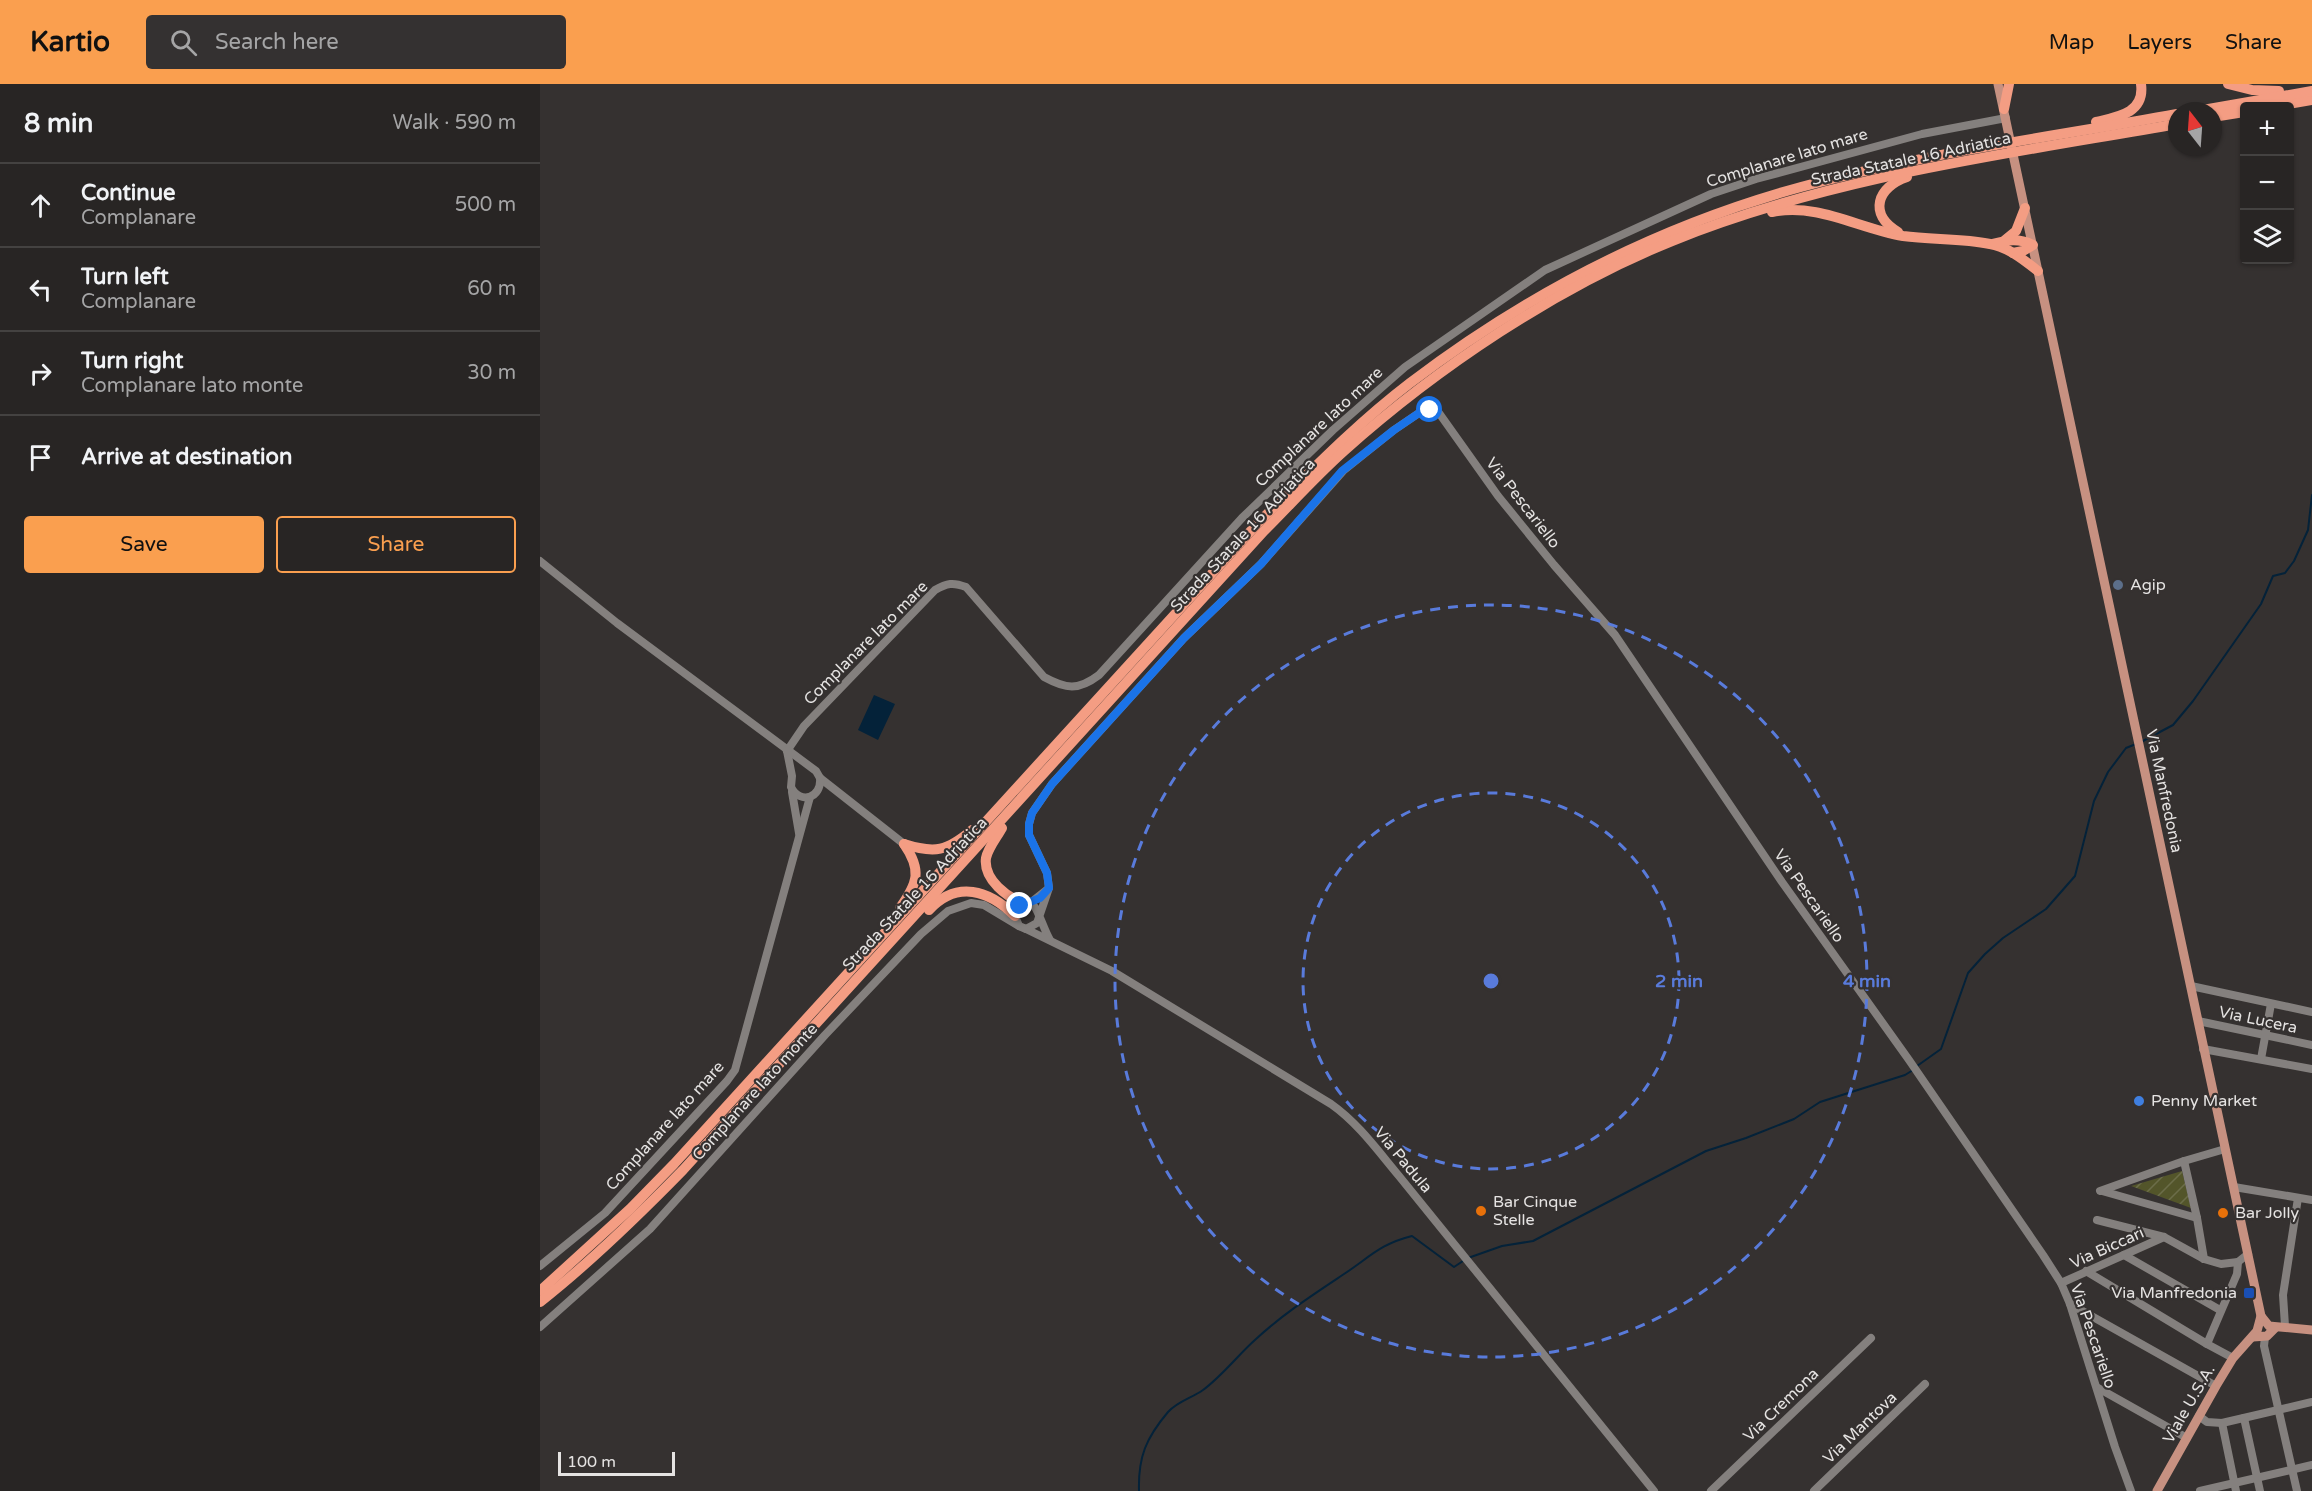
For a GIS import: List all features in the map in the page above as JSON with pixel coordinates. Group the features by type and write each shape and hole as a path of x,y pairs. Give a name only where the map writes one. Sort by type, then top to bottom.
{"highway":[{"path":"2005,113 2009,84"},
{"path":"2042,143 2074,126 2128,113 2140,100 2141,84"},
{"path":"2228,84 2262,91 2312,89"},
{"path":"2222,106 2312,89"},
{"path":"2294,103 2312,100"},
{"path":"2222,116 2240,113"},
{"name":"Strada Statale 16 Adriatica","path":"1010,804 1258,524 1337,444 1410,384 1485,331 1566,280 1667,232 1810,184 1873,168 1981,154 2168,116"},
{"name":"Strada Statale 16 Adriatica","path":"2042,143 2168,125"},
{"name":"Strada Statale 16 Adriatica","path":"540,1289 561,1274 674,1164 880,946 1264,531 1343,452 1414,393 1490,339 1570,289 1670,241 1730,219 1802,197 1874,178 1939,166 1981,154"},
{"path":"1905,236 1888,226 1881,213 1880,201 1885,189 1895,181 1939,166"},
{"path":"2005,240 2016,231 2025,208"},
{"path":"1730,219 1789,209 1812,210 1877,231 1905,236 1992,244 2013,253 2038,271"},
{"path":"1992,244 2005,240 2023,240 2033,245 2024,251 2013,253"},
{"path":"904,844 927,850 948,847 1010,804"},
{"path":"1010,804 986,858 987,869 990,877 1005,894 1027,904"},
{"path":"880,946 912,891 916,878 914,861 904,844"},
{"path":"880,946 912,929 936,903 946,896 960,892 977,892 997,900 1020,923"},
{"name":"Strada Statale 16 Adriatica","path":"540,1302 635,1220 683,1170 880,946"}],"main road":[{"name":"Via Manfredonia","path":"1998,84 2203,1049 2265,1329"},
{"path":"2265,1329 2312,1330"},
{"name":"Viale U.S.A.","path":"2157,1491 2233,1358 2265,1329"}],"street":[{"name":"Complanare lato mare","path":"787,751 812,717 935,590 945,584 956,583 966,587 1044,677 1059,685 1074,688 1088,684 1099,675 1242,518 1365,401 1405,367 1545,270 1711,194 1756,179 2005,113"},
{"name":"Via Pescariello","path":"1049,888 1047,873 1029,835 1029,824 1032,813 1052,784 1184,638 1261,564 1342,471 1419,413 1430,410 1439,413 1498,496 1615,635 1782,882 1909,1060 2061,1283 2070,1304 2131,1491"},
{"path":"540,561 617,623 813,769 820,778 904,844"},
{"path":"787,751 792,776 791,787 800,797 810,797 819,790 836,791"},
{"path":"792,776 799,769 813,769"},
{"path":"819,790 820,778"},
{"name":"Complanare lato mare","path":"791,787 800,835"},
{"name":"Complanare lato mare","path":"540,1266 605,1213 728,1081 735,1070 810,797"},
{"path":"1049,888 1039,919 1032,927 1020,923 1016,910 1049,888"},
{"name":"Complanare lato monte","path":"540,1327 657,1221 825,1035 921,934 948,910 971,903 984,905 1020,923"},
{"path":"1027,904 1036,908 1050,940"},
{"name":"Via Padula","path":"1020,923 1112,971 1341,1112 1374,1145 1654,1491"},
{"path":"2191,986 2312,1012"},
{"path":"2261,1059 2271,1004"},
{"name":"Via Lucera","path":"2198,1021 2312,1045"},
{"path":"2203,1049 2312,1069"},
{"path":"2198,1218 2100,1191 2225,1149"},
{"path":"2184,1161 2198,1218 2204,1258"},
{"path":"2234,1187 2312,1200"},
{"path":"2297,1491 2264,1346 2265,1329 2283,1294 2298,1198"},
{"name":"Via Biccari","path":"2097,1220 2164,1237 2204,1258 2221,1264 2238,1262"},
{"name":"Via Biccari","path":"2061,1283 2164,1237"},
{"path":"2206,1344 2237,1274 2238,1262 2248,1254"},
{"path":"2124,1255 2220,1310"},
{"path":"2086,1271 2233,1358"},
{"path":"2070,1304 2216,1386"},
{"name":"Via Cremona","path":"1711,1491 1871,1338"},
{"name":"Via Mantova","path":"1814,1491 1924,1384"},
{"path":"2098,1388 2187,1438"},
{"path":"2199,1416 2207,1422 2222,1423 2312,1402"},
{"path":"2244,1418 2260,1491"},
{"path":"2222,1423 2235,1487"},
{"path":"2200,1491 2235,1487 2257,1477 2312,1465"}],"green space":[{"path":"2182,1171 2191,1208 2131,1186"}],"water":[{"path":"874,695 895,704 878,740 858,730"}],"waterway":[{"path":"2141,742 2173,725 2193,701 2261,604 2273,576 2285,573 2294,561 2308,530 2312,495"},
{"path":"1917,1066 1941,1049 1968,973 2003,938 2046,909 2075,876 2094,801 2108,772 2126,748 2136,744"},
{"path":"1468,1258 1502,1246 1533,1241 1706,1151 1794,1119 1820,1102 1905,1075 1913,1070"},
{"path":"1139,1491 1140,1468 1145,1448 1168,1412 1199,1393 1256,1339 1299,1305 1383,1247 1412,1236 1454,1267 1463,1261"}],"place":[{"name":"Agip","path":"2118,585"},
{"name":"Penny Market","path":"2139,1101"},
{"name":"Bar Cinque Stelle","path":"1481,1211"},
{"name":"Bar Jolly","path":"2223,1213"},
{"name":"Via Manfredonia","path":"2249,1293"}],"route":[{"path":"1020,906 1040,898 1049,888 1047,873 1029,835 1029,824 1032,813 1052,784 1184,638 1261,564 1342,471 1394,430 1419,413 1430,410"}]}
